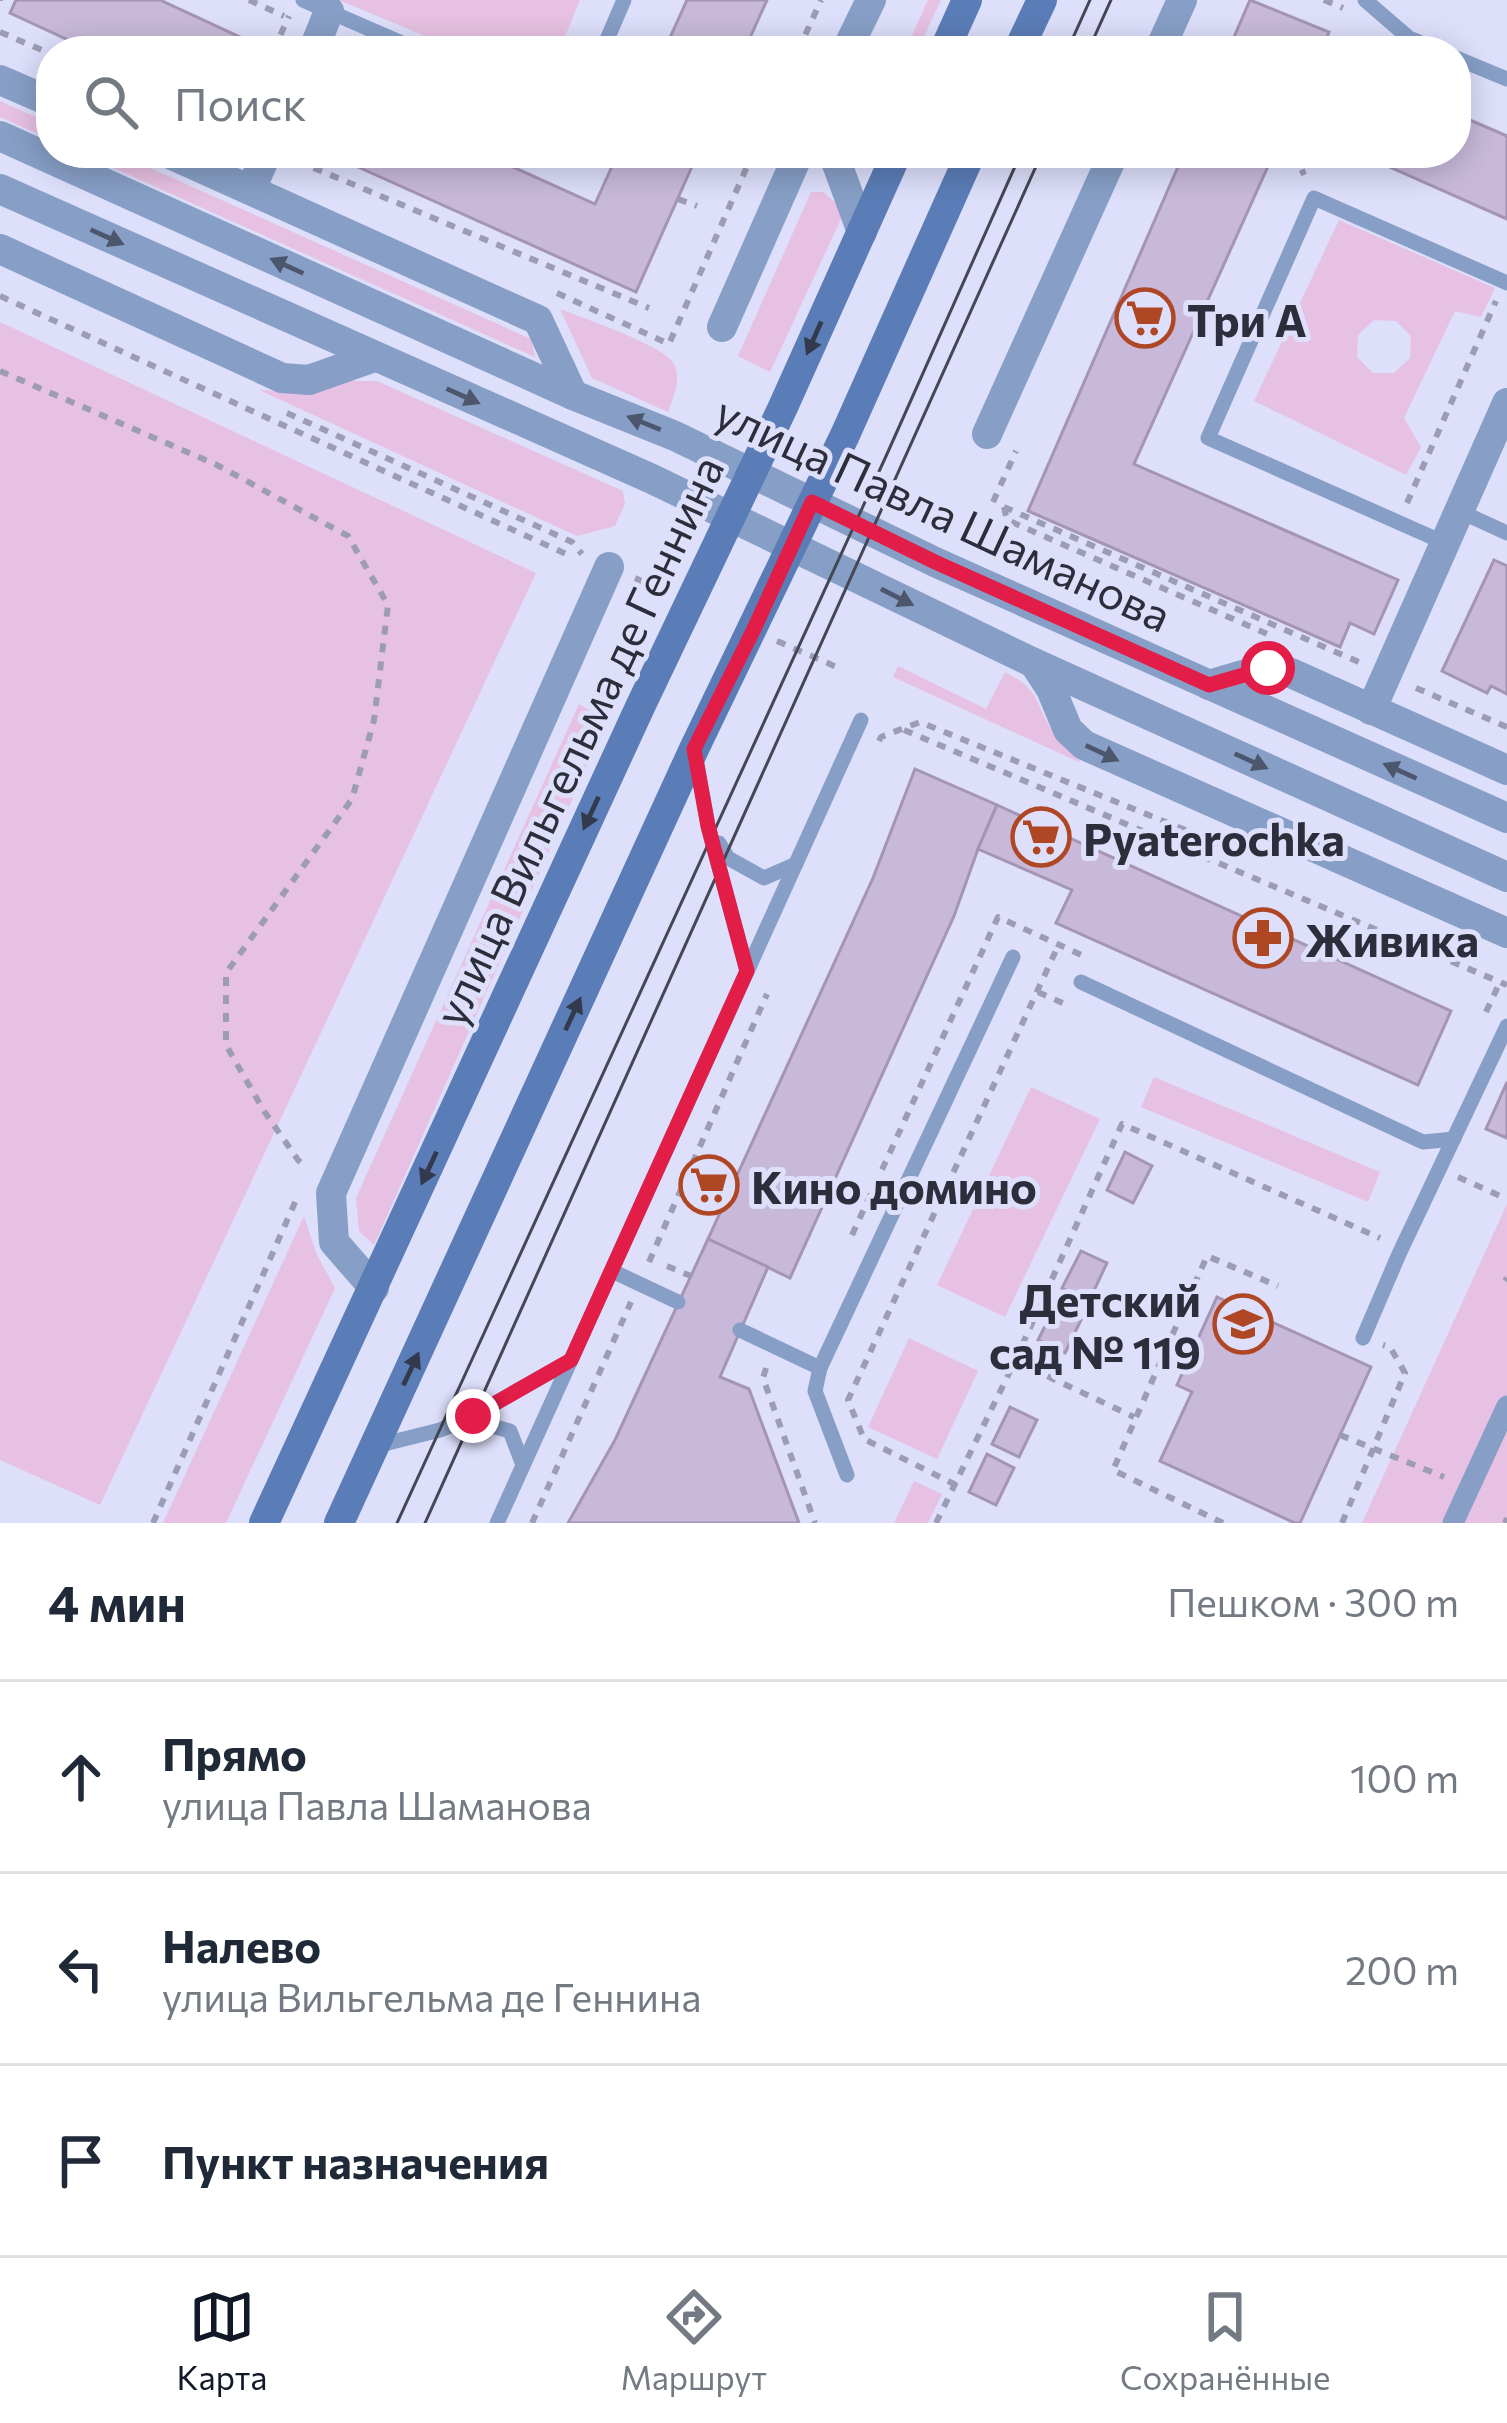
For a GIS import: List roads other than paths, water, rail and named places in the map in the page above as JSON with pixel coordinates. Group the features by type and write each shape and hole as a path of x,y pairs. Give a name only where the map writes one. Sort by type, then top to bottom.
{"main road":[{"path":"951,36 967,0"},
{"path":"1025,36 1042,0"},
{"name":"улица Вильгельма де Геннина","path":"264,1523 891,168"},
{"path":"339,1523 694,749 845,435 963,168"}],"street":[{"path":"853,36 871,0"},
{"path":"1166,36 1182,0"},
{"path":"309,4 312,36"},
{"path":"0,80 36,96"},
{"name":"улица Павла Шаманова","path":"0,136 36,152"},
{"name":"улица Павла Шаманова","path":"71,168 675,436 935,562 1507,818"},
{"path":"202,168 538,320 573,394"},
{"path":"250,189 268,168"},
{"path":"722,327 792,168"},
{"path":"839,168 862,232"},
{"path":"987,434 1107,168"},
{"name":"улица Павла Шаманова","path":"0,189 652,479 1034,663 1507,877"},
{"path":"0,249 282,378 309,380 374,357"},
{"path":"1371,710 1507,404"},
{"name":"улица Вильгельма де Геннина","path":"374,1288 334,1242 331,1193 596,560"},
{"path":"1034,663 1051,688 1068,730 1084,745 1507,933"},
{"path":"1209,685 1268,668 1291,673 1507,770"},
{"path":"1454,1523 1507,1406"}],"lane":[{"path":"608,36 624,0"},
{"path":"1365,0 1407,36"},
{"path":"309,4 385,36"},
{"path":"1471,64 1507,80"},
{"path":"1445,544 1208,438 1314,198 1506,282"},
{"path":"1459,512 1507,533"},
{"path":"497,1523 861,720"},
{"path":"694,749 708,826 747,971"},
{"path":"708,826 728,858 764,878 796,864"},
{"path":"847,1475 815,1391 820,1368 1013,957"},
{"path":"1081,982 1423,1142 1454,1139"},
{"path":"1363,1338 1507,1027"},
{"path":"612,1271 678,1302"},
{"path":"740,1330 820,1368"},
{"path":"376,1446 467,1419 571,1360"},
{"path":"467,1419 510,1432 523,1465"}],"tram line":[{"path":"1074,36 1090,0"},
{"path":"1095,36 1111,0"},
{"path":"397,1523 1014,168"},
{"path":"425,1523 1035,168"}],"place":[{"name":"Три А","path":"1145,318"},
{"name":"Pyaterochka","path":"1041,837"},
{"name":"Живика","path":"1263,938"},
{"name":"Кино домино","path":"709,1185"},
{"name":"Детский сад № 119","path":"1243,1324"}]}
